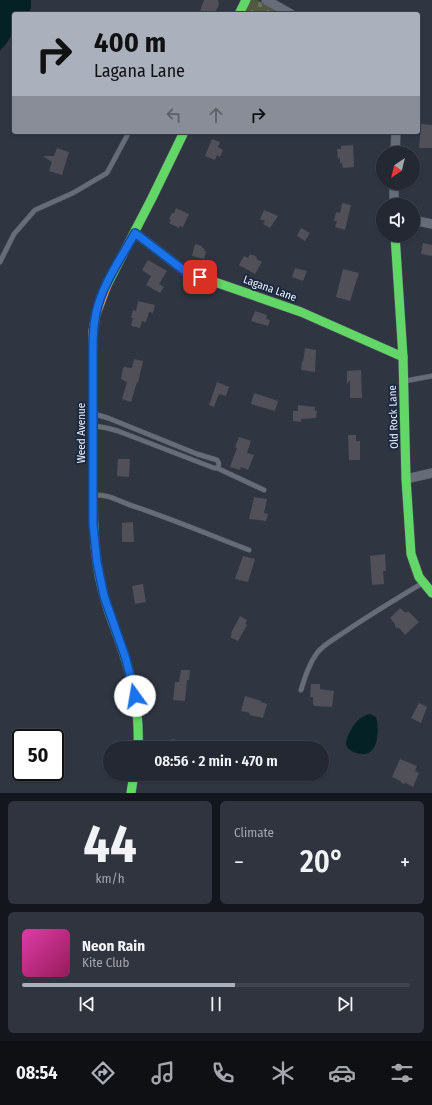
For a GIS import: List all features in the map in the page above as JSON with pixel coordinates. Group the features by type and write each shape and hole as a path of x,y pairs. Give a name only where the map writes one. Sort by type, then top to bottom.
{"main road":[{"path":"241,12 246,0"},
{"name":"Weed Avenue","path":"138,741 138,713 134,692 126,659 104,596 97,562 93,524 93,331 96,314 105,288 135,233 183,134"},
{"name":"Lagana Lane","path":"135,233 186,272 301,312 403,357"},
{"name":"Old Rock Lane","path":"395,242 403,357 406,479 411,554 419,577 432,593"},
{"path":"131,793 133,781"}],"street":[{"path":"266,0 287,12"},
{"path":"395,146 396,134"},
{"path":"420,221 432,224"},
{"path":"406,479 432,473"}],"lane":[{"path":"0,262 14,234 35,210 73,193 107,173 128,134"},
{"path":"404,382 432,376"},
{"path":"93,414 108,418 197,454 217,460 219,462 217,468"},
{"path":"93,426 118,431 217,468 264,490"},
{"path":"93,495 101,494 114,498 249,550"},
{"path":"301,690 304,677 311,663 317,653 325,645 375,611 423,583"}],"green space":[{"path":"246,0 257,0 279,12 240,12"}],"shaded area":[{"path":"0,0 31,0 31,8 29,12 12,12 12,34 0,50"},
{"path":"370,714 376,717 378,730 377,741 370,752 363,754 356,753 347,747 347,738 358,720 363,716"}],"building":[{"path":"204,0 218,0 219,5 215,12 200,12"},
{"path":"421,124 432,125 432,148 420,148"},
{"path":"212,139 220,142 218,147 223,150 220,157 217,155 215,160 205,156"},
{"path":"353,145 354,167 343,168 342,163 340,163 340,158 338,159 337,149 341,149 341,146"},
{"path":"57,148 69,152 62,175 49,171 52,162 43,156 54,156"},
{"path":"342,203 351,205 345,230 335,227 337,221 334,221 336,212 340,213"},
{"path":"176,208 189,214 183,227 180,226 179,228 169,223 171,220 169,219"},
{"path":"264,210 278,216 270,228 263,224 265,221 260,219"},
{"path":"301,228 310,233 305,241 297,236"},
{"path":"423,243 432,245 432,256 421,254"},
{"path":"195,244 202,246 202,248 205,249 204,259 192,256"},
{"path":"250,254 257,257 256,259 262,262 255,274 239,265 244,256 248,258"},
{"path":"148,260 167,271 159,284 164,287 160,293 146,285 151,276 142,270"},
{"path":"295,268 307,271 303,281 292,277"},
{"path":"343,269 359,273 350,301 336,297"},
{"path":"138,301 155,305 153,313 149,312 146,322 142,321 140,328 131,326 133,310 136,311"},
{"path":"255,311 267,315 266,319 270,320 268,326 251,321"},
{"path":"305,348 316,350 315,372 301,370"},
{"path":"134,359 143,361 138,383 137,382 131,402 122,399 127,382 121,379 123,368 132,368"},
{"path":"361,370 362,398 350,398 350,380 347,384 347,371"},
{"path":"217,382 229,387 226,396 219,394 214,407 209,405"},
{"path":"254,393 278,401 275,411 251,404"},
{"path":"298,405 315,407 315,411 317,411 316,418 301,419 301,422 293,421 293,411 298,411"},
{"path":"348,435 356,435 356,441 360,441 360,460 349,460"},
{"path":"239,437 251,441 247,453 254,455 248,470 241,467 240,470 230,467 237,448 235,447"},
{"path":"118,459 130,459 129,477 117,476"},
{"path":"254,497 267,499 264,513 268,514 266,521 249,519"},
{"path":"133,522 134,542 122,542 122,523"},
{"path":"385,554 386,571 383,571 384,584 372,585 370,556"},
{"path":"243,556 255,559 248,582 235,579"},
{"path":"143,584 146,602 135,604 132,586"},
{"path":"400,608 406,613 408,611 419,622 405,635 400,629 395,627 395,624 390,618"},
{"path":"240,616 247,620 245,624 247,625 238,641 230,637"},
{"path":"181,670 190,670 189,680 187,680 185,701 173,700 175,682 179,682"},
{"path":"311,684 320,684 320,689 334,691 332,707 315,706 313,704 313,697 310,697"},
{"path":"245,696 267,704 263,718 249,715 250,713 241,711"},
{"path":"419,703 427,707 421,723 411,718"},
{"path":"400,759 417,766 415,771 419,773 413,787 406,783 403,784 392,777"}],"traffic: fast":[{"path":"240,12 246,0"},
{"path":"107,285 183,134"},
{"path":"135,233 186,272 301,312 403,357"},
{"path":"395,242 403,357 406,479 411,554 419,577 432,593"},
{"path":"93,478 94,533 99,574 131,680 138,720 138,741"},
{"path":"131,793 133,781"}],"traffic: slow":[{"path":"93,478 93,331 96,314 107,285"}],"route":[{"path":"135,696 126,659 104,596 97,562 93,524 93,331 96,314 105,288 135,233 186,272 200,277"}]}
